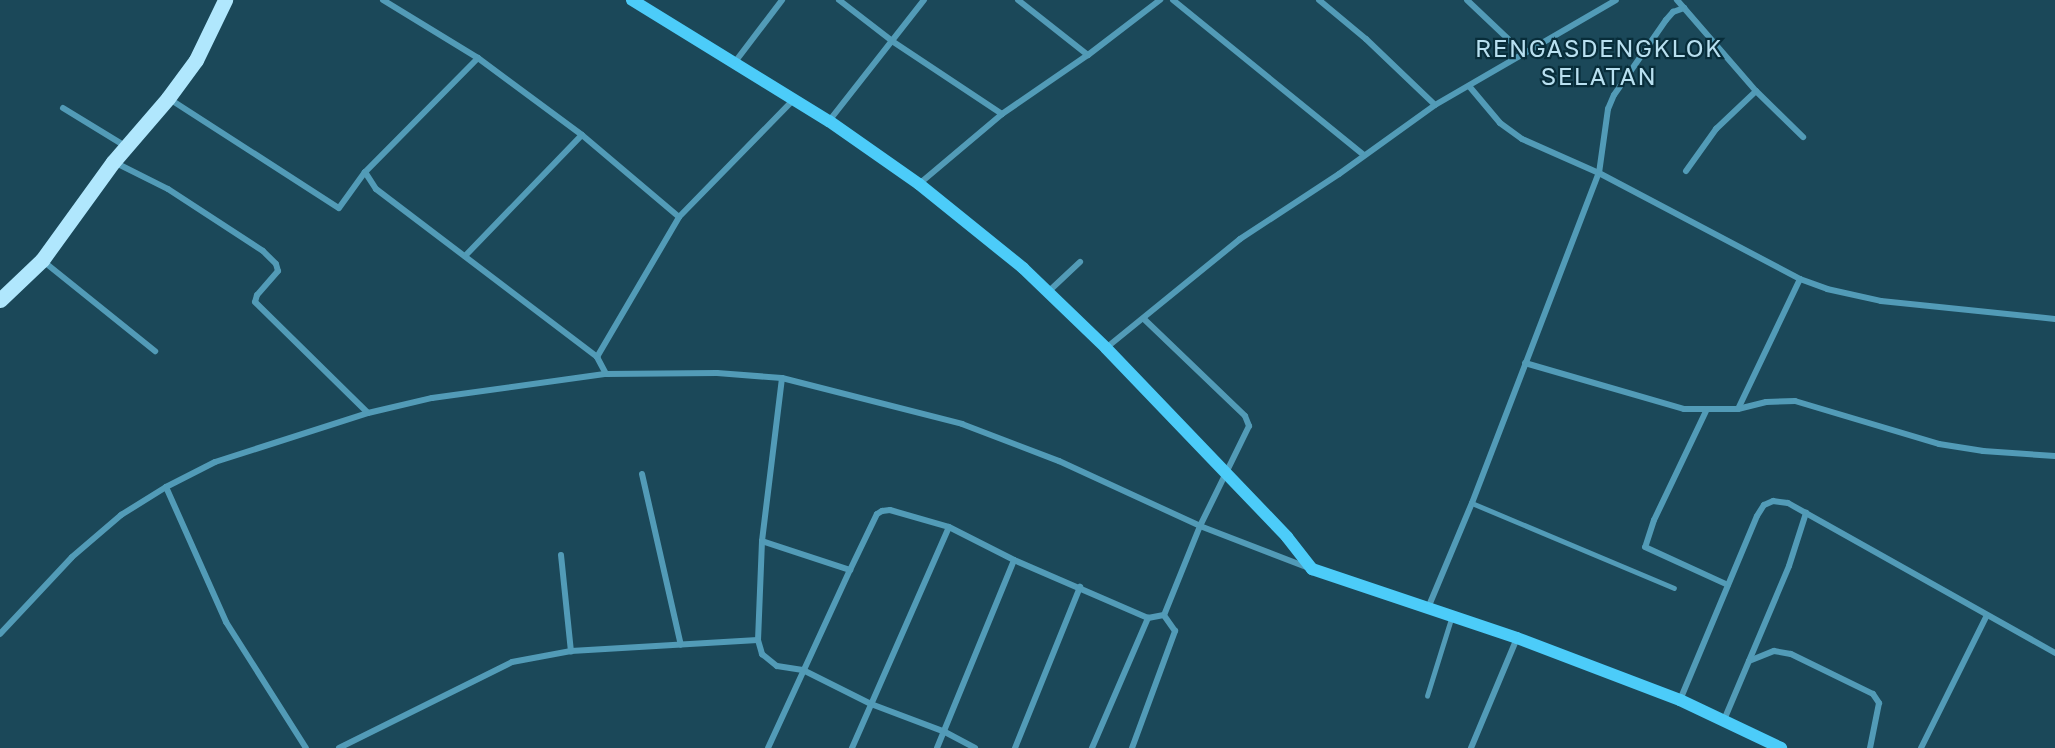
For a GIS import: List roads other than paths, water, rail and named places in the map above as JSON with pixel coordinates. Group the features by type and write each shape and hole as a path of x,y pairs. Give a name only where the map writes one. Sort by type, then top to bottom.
{"main road":[{"path":"0,300 42,260 113,162 168,98 196,60 225,0"}],"street":[{"path":"383,0 478,58 582,135 679,218"},
{"path":"632,0 829,121 919,184 1023,268 1106,348 1287,537 1312,569"},
{"path":"735,62 782,0"},
{"path":"839,0 892,41 1002,114"},
{"path":"829,121 924,0"},
{"path":"1018,0 1088,55"},
{"path":"919,184 1002,114 1088,55 1160,0"},
{"path":"1173,0 1364,155"},
{"path":"1319,0 1366,39 1435,105"},
{"path":"1467,0 1524,54"},
{"path":"1106,348 1240,239 1435,105 1616,0"},
{"path":"1677,0 1756,91 1803,137"},
{"path":"1428,608 1472,503 1599,173 1604,123 1614,95 1666,20 1673,12 1684,8"},
{"path":"168,98 339,208 365,172 478,58"},
{"path":"1469,86 1500,123 1511,132 1599,173 1800,279 1827,290 1881,301 2055,319"},
{"path":"1686,171 1716,129 1756,91"},
{"path":"597,357 679,218 793,100"},
{"path":"63,108 127,147"},
{"path":"465,256 582,135"},
{"path":"113,162 168,189 262,251 276,264 278,271 256,295 255,302 368,413"},
{"path":"365,172 376,189 597,357 606,374"},
{"path":"42,260 155,351"},
{"path":"1048,292 1080,262"},
{"path":"1738,409 1800,279"},
{"path":"1144,319 1248,419 1249,426 1200,526 1164,615"},
{"path":"1525,363 1684,409 1738,409 1766,402 1795,401 1939,444 1983,451 2055,456"},
{"path":"0,634 72,557 121,515 166,487 215,462 368,413 432,398 606,374 717,373 782,378 962,424 1059,461 1200,526 1312,569 1517,638 1680,700 1781,748"},
{"path":"782,378 762,541 759,640 762,654 777,666 803,670 872,704 945,732 975,748"},
{"path":"1707,409 1654,520 1645,547 1728,585"},
{"path":"642,474 681,645"},
{"path":"166,487 226,622 306,748"},
{"path":"1680,700 1764,505 1782,501 1986,617 2055,653"},
{"path":"768,748 850,570 877,514 882,511 949,528 1014,560 1148,618 1164,615"},
{"path":"1724,721 1789,566 1806,513"},
{"path":"852,748 949,528"},
{"path":"762,541 850,570"},
{"path":"561,555 571,651"},
{"path":"937,748 1014,560"},
{"path":"1015,748 1080,587"},
{"path":"1132,748 1175,631 1164,615"},
{"path":"1921,748 1986,617"},
{"path":"1102,748 1093,747 1148,618"},
{"path":"1471,748 1517,638"},
{"path":"339,748 512,662 571,651 759,640"},
{"path":"1749,661 1774,651 1791,654 1873,694 1879,703 1870,748"}],"lane":[{"path":"1472,503 1674,588"},
{"path":"1427,696 1452,616"}],"district":[{"name":"RENGASDENGKLOK SELATAN","path":"1599,62"}]}
